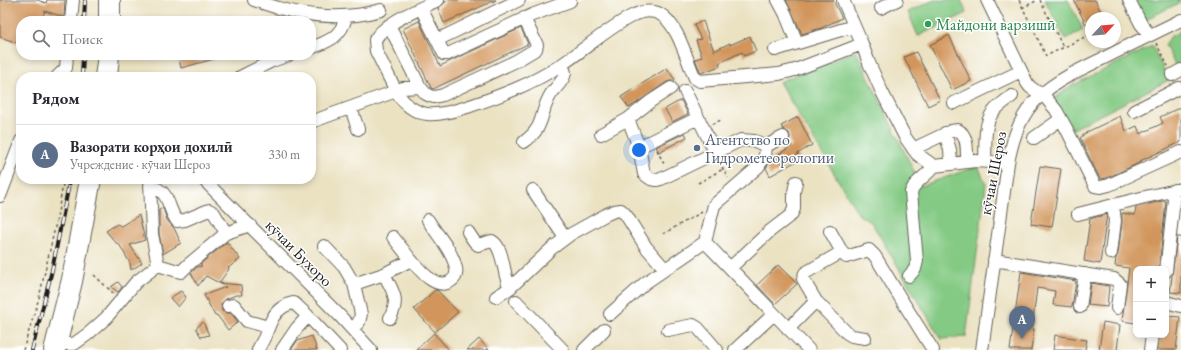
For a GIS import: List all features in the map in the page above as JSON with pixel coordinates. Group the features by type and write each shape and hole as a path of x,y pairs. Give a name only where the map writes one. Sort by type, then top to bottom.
{"street":[{"path":"71,16 73,0"},
{"path":"105,0 105,16"},
{"path":"114,0 114,16"},
{"path":"254,0 284,10 325,16 346,17 363,15 381,10"},
{"path":"438,0 389,25 379,34 374,44 396,91 404,103 417,112 426,115 442,114 480,103 532,82 561,65 624,20 635,14 644,12 657,13 668,20 678,37 695,78 700,81 784,73 862,44"},
{"path":"436,40 503,3 519,0"},
{"path":"778,0 788,19 797,43"},
{"path":"843,0 882,92 901,130 913,149 922,159 934,166 985,161 1008,163"},
{"path":"881,8 897,0"},
{"path":"987,0 1028,85 1049,101 1061,119 1094,184 1097,187 1109,185 1181,152"},
{"path":"1129,0 1141,24 1150,35"},
{"path":"421,8 442,52 444,54 448,54 524,18 570,1"},
{"path":"503,3 513,24"},
{"path":"316,46 329,41 339,33 344,25 346,17"},
{"path":"389,25 420,87 430,96 434,96 443,95 516,61 533,51 537,45 524,18"},
{"name":"кӯчаи Шероз","path":"982,350 1008,163 1012,143 1020,122 1026,112 1050,86 1067,76 1181,20"},
{"path":"775,50 854,26"},
{"path":"62,72 66,68 67,60"},
{"path":"102,72 103,60"},
{"path":"111,72 113,60"},
{"path":"250,72 275,60"},
{"path":"524,142 538,128 543,118 549,98 564,76 564,71 561,65"},
{"path":"954,103 1020,71"},
{"path":"316,120 403,88 420,87"},
{"path":"601,134 628,119 671,88"},
{"path":"1134,111 1179,88"},
{"path":"684,91 715,152"},
{"path":"985,161 986,130 989,118 996,109 1012,96"},
{"path":"351,108 358,129"},
{"path":"639,147 698,118"},
{"path":"628,119 639,147 643,170 646,176 651,179 657,180 669,175 736,142 745,140 756,141 766,146"},
{"path":"1034,138 1061,119"},
{"path":"913,149 945,134 958,130 963,133 966,142 967,162"},
{"path":"945,134 949,145 951,164"},
{"path":"766,146 783,137"},
{"path":"610,314 635,290 705,242 714,205 754,171 762,162 765,156 766,146"},
{"path":"1,188 16,153"},
{"path":"909,276 915,269 917,261 911,192 914,185 927,175 934,166"},
{"path":"730,268 770,231 792,215 794,209 794,192 796,182"},
{"path":"50,350 65,290 85,184"},
{"path":"94,184 76,282 60,347 70,345 82,339 106,318 141,278 158,265"},
{"path":"150,184 152,234 158,265"},
{"path":"151,184 162,192 177,221 185,220 209,210 214,213 226,233"},
{"name":"кӯчаи Бухоро","path":"208,184 371,350"},
{"path":"533,190 565,238"},
{"path":"1078,214 1178,190 1167,266"},
{"path":"1111,253 1115,221 1113,205"},
{"path":"496,297 510,288 565,238 607,214 621,210 626,215 646,247 664,269"},
{"path":"393,237 425,275 436,282 444,284 447,283 456,277 456,269 452,258 428,220"},
{"path":"158,265 181,272 226,233 250,225"},
{"path":"830,231 842,252 846,256 866,250 873,253 933,350"},
{"path":"468,232 474,242 478,244 489,241 496,244 502,259 506,281 510,288"},
{"path":"705,242 809,350"},
{"path":"324,246 344,267 354,284 361,314 359,322 352,330"},
{"path":"842,252 803,275 804,281 816,301 847,333 852,336 864,338"},
{"path":"354,284 384,274 411,260"},
{"path":"994,260 1114,279 1118,282 1120,288 1117,308"},
{"path":"384,274 395,300 394,309 390,318"},
{"path":"1080,307 1084,274"},
{"path":"516,301 563,350"},
{"path":"788,329 816,301"},
{"path":"258,350 271,319 277,311 290,303 294,303 308,316 340,350"},
{"path":"1169,303 1181,306"},
{"path":"228,306 234,305 248,321 268,327"},
{"path":"735,350 774,314"},
{"path":"282,350 308,316"},
{"path":"668,330 693,325 698,328 717,350"},
{"path":"584,350 604,330"},
{"path":"1150,350 1152,338"}],"path":[{"path":"1018,0 1046,56 1085,37"},
{"path":"1022,8 1039,0 1064,48"},
{"path":"1150,35 1179,72"},
{"path":"652,141 669,175"},
{"path":"715,152 733,189"},
{"path":"698,183 723,169"},
{"path":"22,350 39,298 63,184"},
{"path":"663,234 714,205"},
{"path":"94,274 120,301"}],"green space":[{"name":"Майдони варзишӣ","path":"934,0 961,0 967,13 918,36 908,12"},
{"path":"1045,0 1068,0 1083,30 1065,39"},
{"path":"1126,0 1181,0 1181,2 1138,23"},
{"path":"1181,31 1181,61 1175,65 1165,45 1171,36"},
{"path":"1152,46 1169,80 1069,131 1053,100 1069,87"},
{"path":"856,51 921,186 978,166 986,184 966,337 941,339 872,223 859,215 779,82"}],"building":[{"path":"0,0 37,0 46,3 47,0 65,0 64,16 45,11 43,16 16,16 16,42 0,37"},
{"path":"448,0 496,0 444,23 438,8"},
{"path":"786,0 833,0 842,18 821,28 802,34"},
{"path":"1074,0 1095,0 1101,12 1085,12 1085,23"},
{"path":"419,21 440,66 521,28 528,44 433,89 431,88 403,29"},
{"path":"703,21 714,51 730,43 730,45 750,36 756,51 744,56 742,52 719,63 720,66 701,73 695,59 702,57 696,40 701,39 694,25"},
{"path":"949,35 971,81 952,90 930,45"},
{"path":"916,52 940,100 928,106 904,57"},
{"path":"179,60 210,60 181,68"},
{"path":"667,68 675,80 667,82 629,108 621,97"},
{"path":"681,100 688,114 672,122 665,109"},
{"path":"1181,107 1181,142 1107,178 1100,179 1080,138 1087,132 1120,116 1126,131 1137,126 1140,134 1163,123 1160,117"},
{"path":"798,117 812,145 797,154 800,159 770,176 766,168 772,158 792,146 789,141 789,133 781,126"},
{"path":"685,133 687,137 659,152 656,147"},
{"path":"1040,166 1061,169 1052,227 1031,224"},
{"path":"1166,201 1159,266 1133,266 1133,323 1122,321 1129,268 1115,266 1118,254 1122,213 1135,215 1136,207"},
{"path":"163,208 167,220 174,228 181,243 163,254 159,233 159,210"},
{"path":"1107,214 1100,264 1084,261 1090,219"},
{"path":"139,215 145,240 130,245 142,263 131,270 130,263 119,244 117,244 106,231 117,224 121,226"},
{"path":"1177,237 1181,237 1181,293 1170,292"},
{"path":"227,242 240,259 228,268 229,269 219,283 206,276 198,286 191,273 197,267 202,266 200,264"},
{"path":"778,265 797,284 775,304 757,285"},
{"path":"1021,272 1076,281 1072,307 1053,305 1055,291 1037,288 1031,350 1010,350"},
{"path":"118,282 122,287 118,292 111,287"},
{"path":"219,283 241,285 242,295 236,295 226,299 221,304 222,311 231,313 238,322 228,330 217,315 215,316 204,295 226,287"},
{"path":"1091,283 1109,286 1107,307 1088,305"},
{"path":"435,290 438,291 458,312 435,332 414,309"},
{"path":"181,291 186,297 178,307 170,298"},
{"path":"1169,316 1180,317 1176,350 1158,350 1159,338 1169,338"},
{"path":"203,322 209,335 201,337 196,328"},
{"path":"1103,322 1120,325 1117,350 1099,350"},
{"path":"434,333 449,350 416,350"},
{"path":"1055,335 1087,340 1085,350 1053,350"},
{"path":"312,336 317,350 291,350 297,341"},
{"path":"479,339 489,350 467,350"}],"railway":[{"path":"84,16 85,0"},
{"path":"82,72 83,60"},
{"path":"32,350 52,270 69,184"}],"place":[{"name":"Майдони варзишӣ","path":"928,24"},
{"name":"Агентство по Гидрометеорологии","path":"697,148"},
{"name":"Вазорати корҳои дохилӣ","path":"1022,339"}]}
